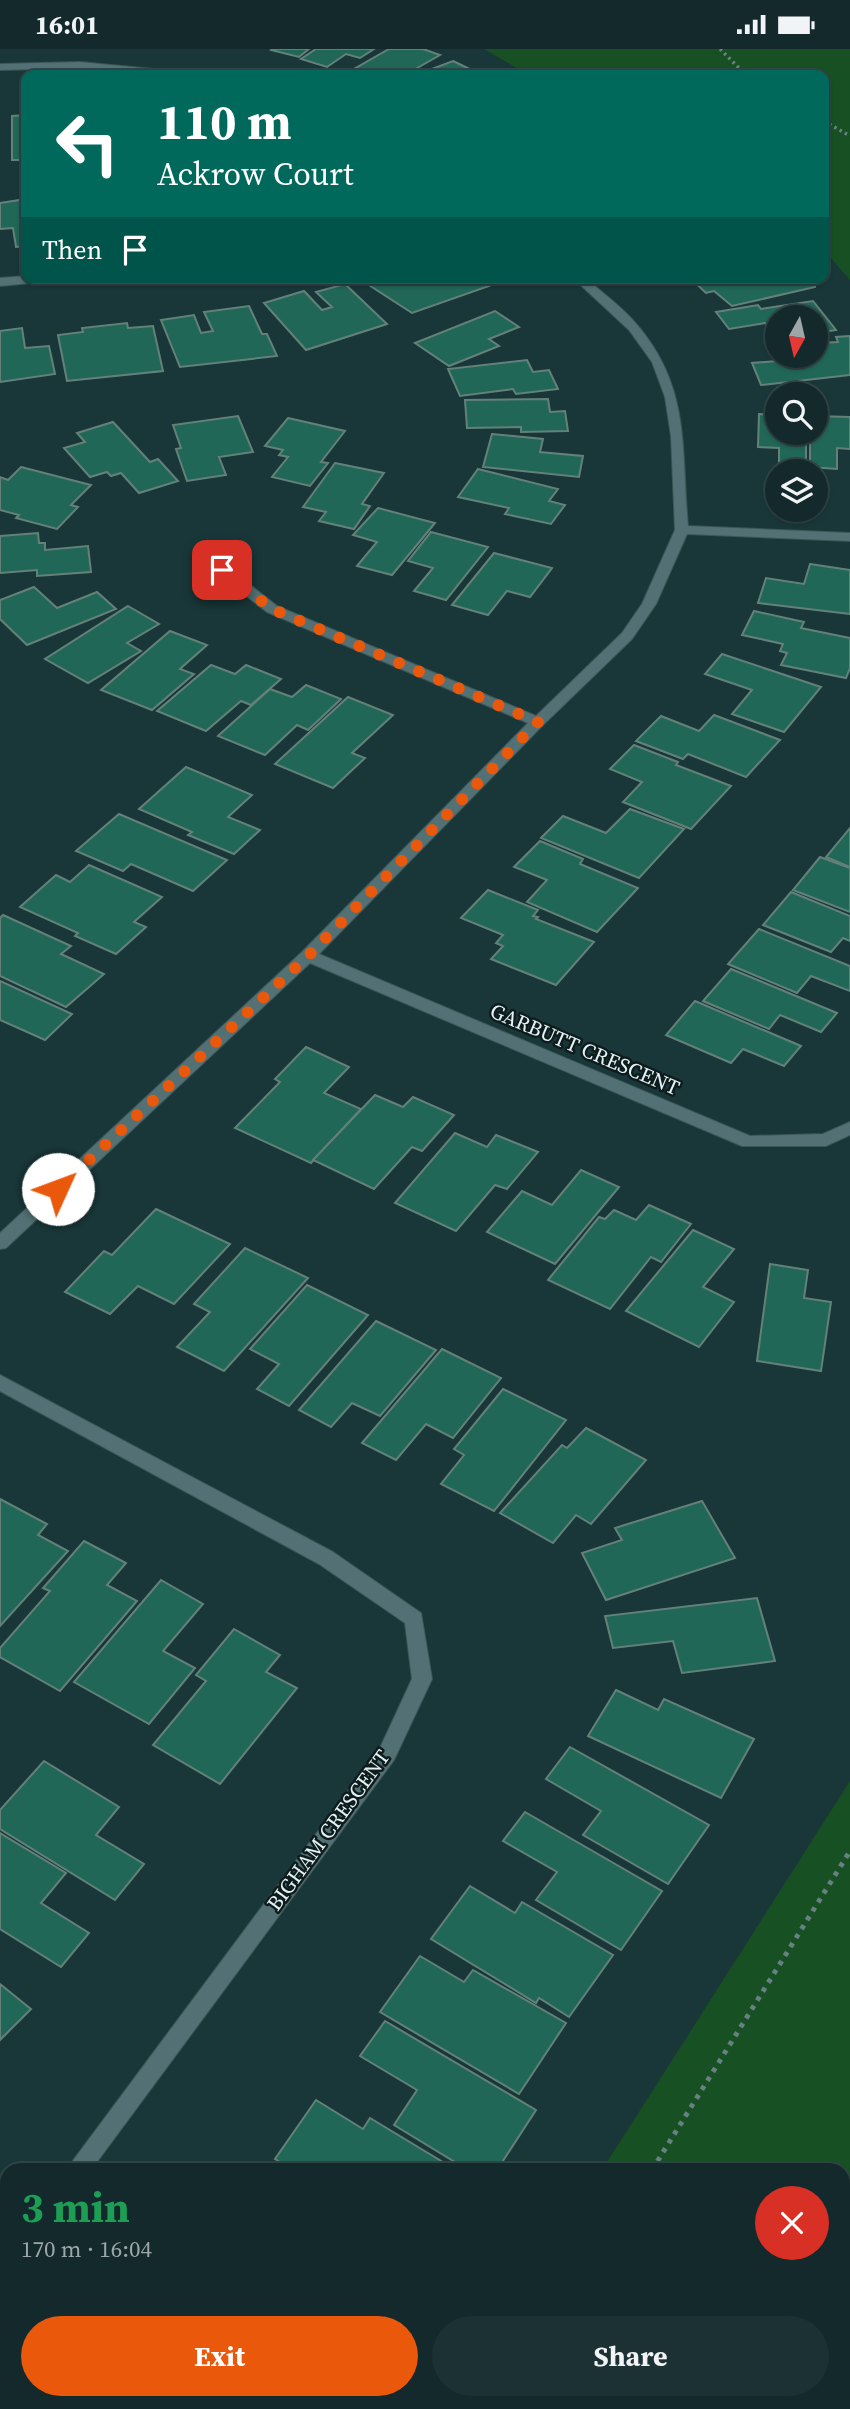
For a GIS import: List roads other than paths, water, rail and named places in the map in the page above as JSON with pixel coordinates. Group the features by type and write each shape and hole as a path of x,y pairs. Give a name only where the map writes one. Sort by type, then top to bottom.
{"street":[{"path":"0,67 32,61 141,70"},
{"path":"0,282 21,280"},
{"path":"0,1243 308,956 538,722 627,636 649,604 682,530 677,436 671,397 658,362 633,327 586,284"},
{"path":"682,530 850,537"},
{"path":"222,570 272,609 538,722"},
{"name":"GARBUTT CRESCENT","path":"308,956 748,1142 826,1140 850,1128"},
{"name":"BIGHAM CRESCENT","path":"0,1382 326,1558 414,1619 422,1679 387,1753 82,2163"}]}
